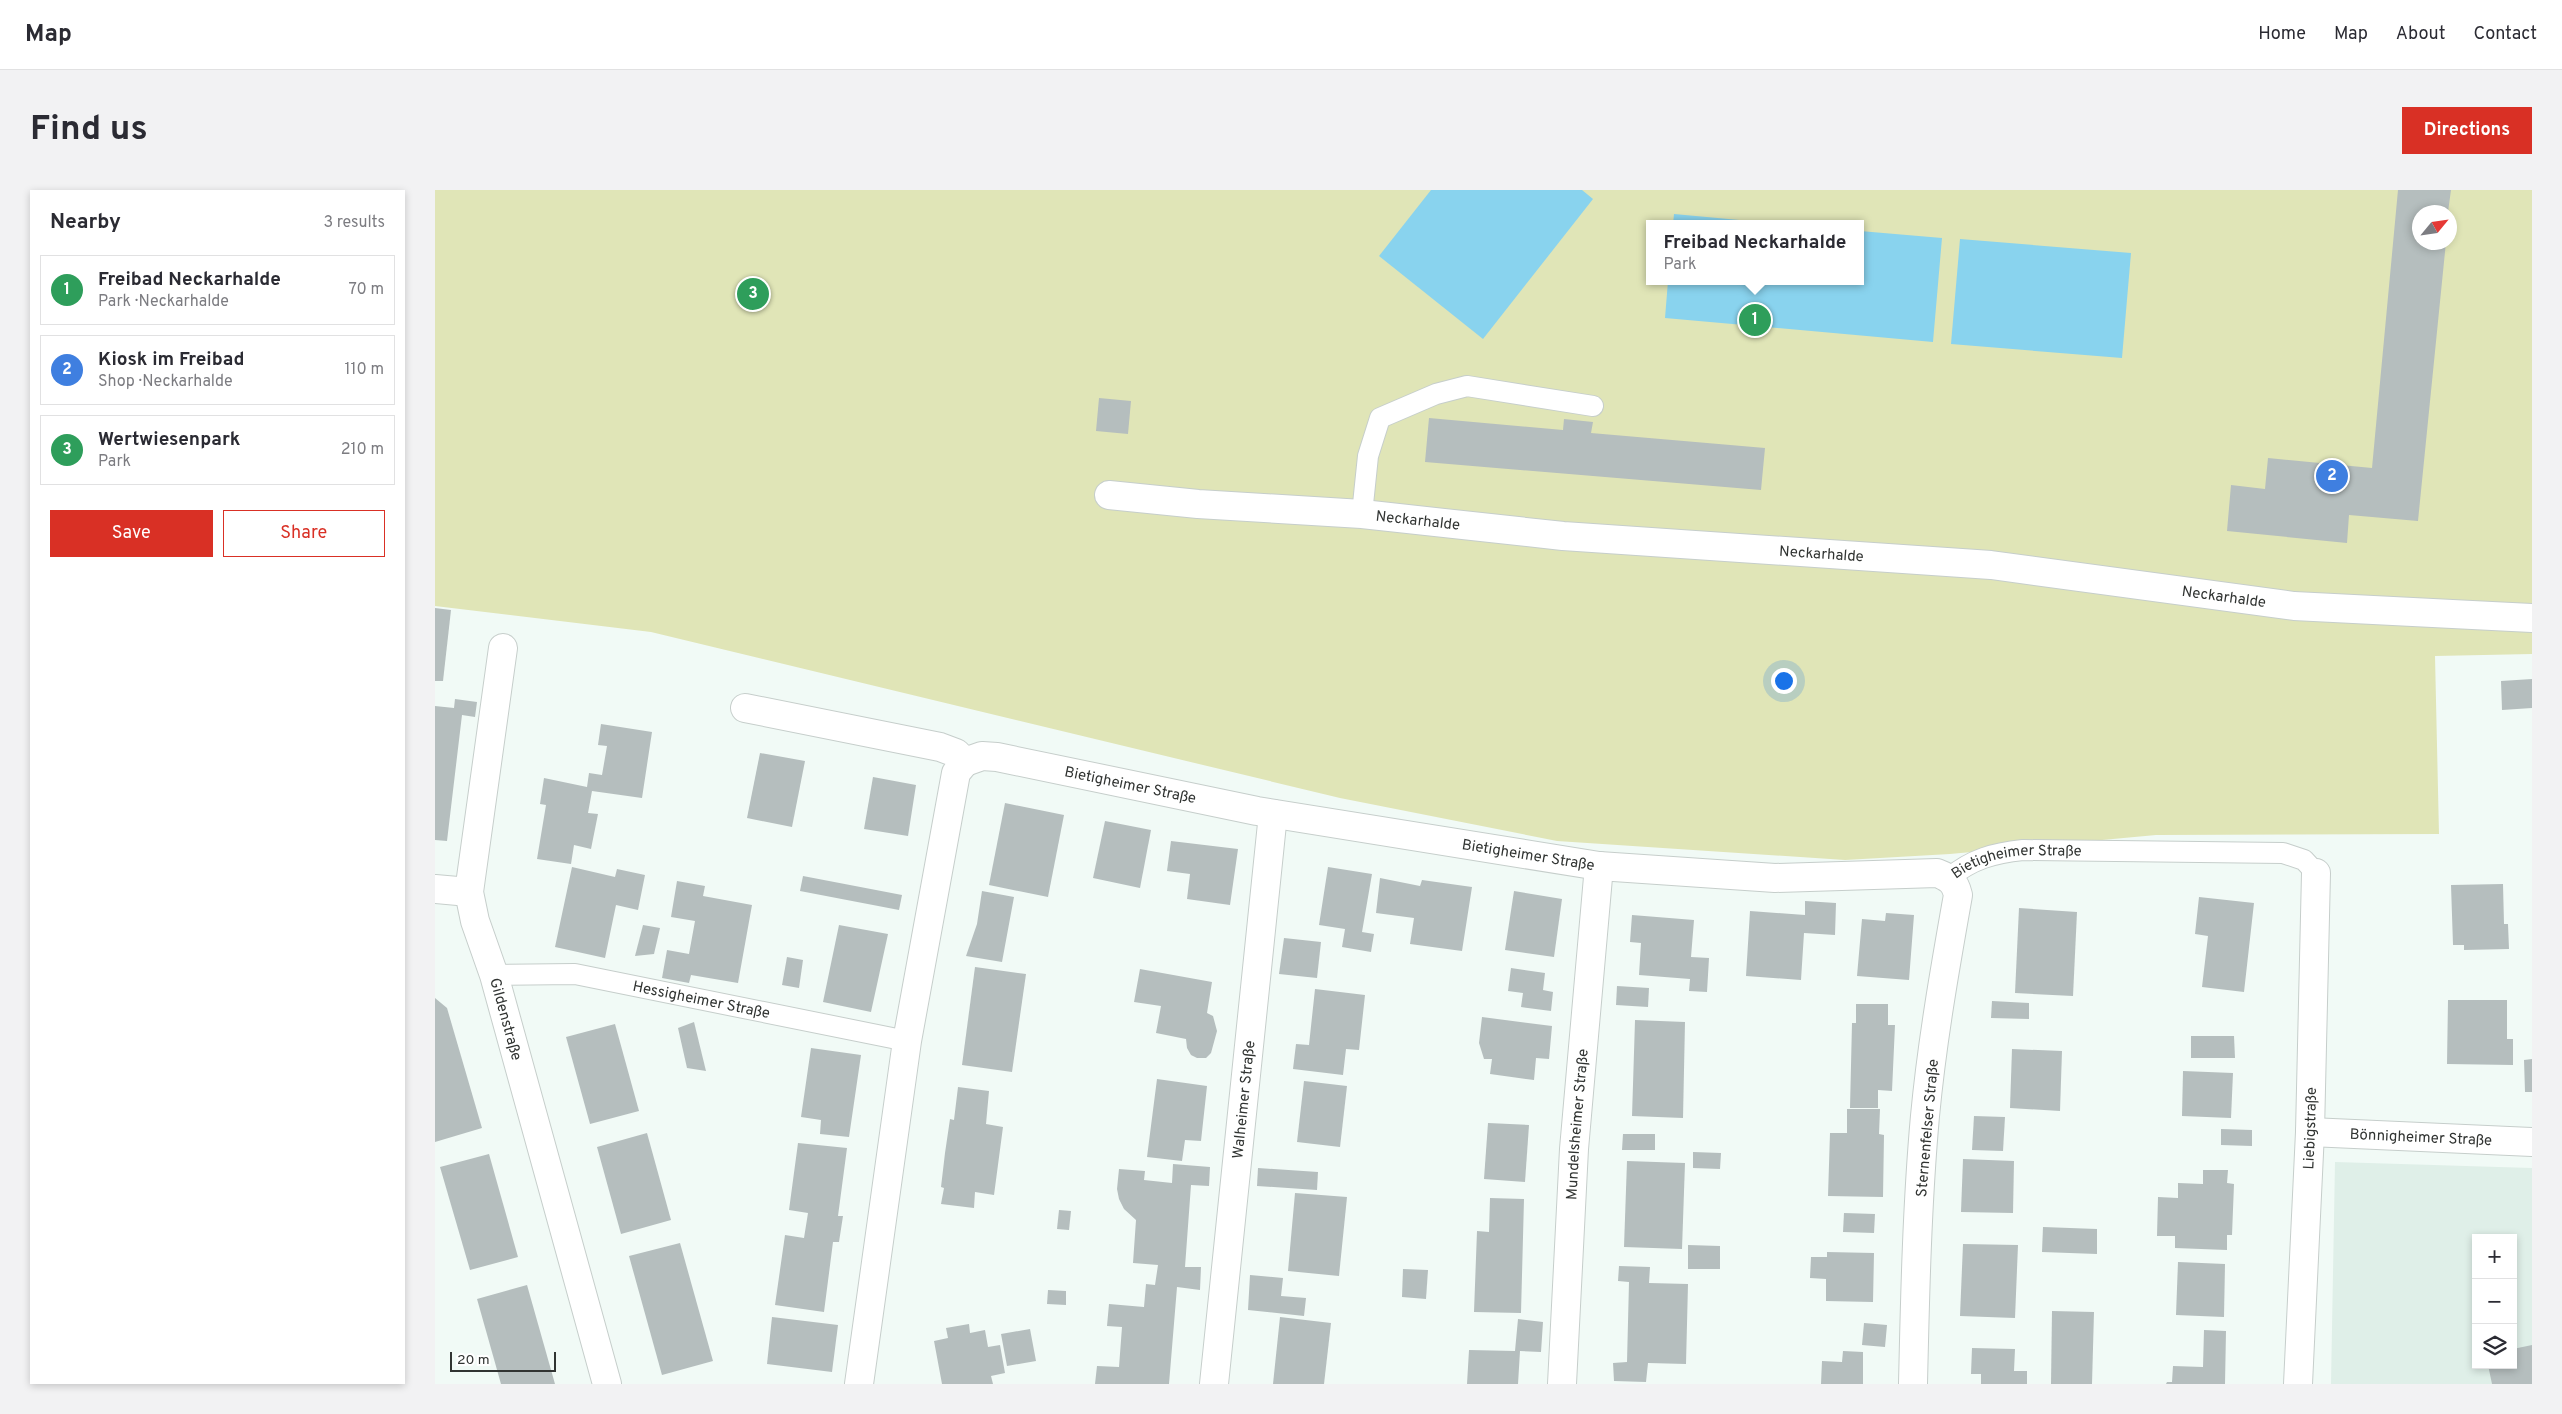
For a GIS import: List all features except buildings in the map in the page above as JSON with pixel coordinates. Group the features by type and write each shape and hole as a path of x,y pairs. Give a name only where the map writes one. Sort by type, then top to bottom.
{"street":[{"name":"Neckarhalde","path":"1109,495 1198,504 1362,514 1563,536 1991,565 2295,606 2532,618"},
{"name":"Gildenstraße","path":"503,648 469,892 475,921 494,975 607,1384"},
{"path":"745,708 940,747 956,753 965,762 956,773 907,1041 859,1384"},
{"name":"Bietigheimer Straße","path":"965,762 982,756 997,757 1273,814 1599,866 1775,878 1937,873 1949,878"},
{"name":"Walheimer Straße","path":"1214,1384 1273,814"},
{"name":"Mundelsheimer Straße","path":"1562,1384 1574,1149 1599,866"},
{"name":"Liebigstraße","path":"2298,1384 2310,1132 2315,873"},
{"name":"Sternenfelser Straße","path":"1913,1384 1925,1115 1944,968 1958,895 1956,886 1949,878"},
{"path":"435,889 469,892"},
{"name":"Bönnigheimer Straße","path":"2310,1132 2532,1142"}],"lane":[{"path":"1362,514 1369,456 1379,418 1436,394 1467,386 1593,406"},
{"name":"Bietigheimer Straße","path":"1949,878 1979,858 1997,852 2023,850 2283,853 2304,860 2315,873"},
{"name":"Hessigheimer Straße","path":"494,975 575,974 907,1041"}],"shaded area":[{"path":"2335,1162 2532,1168 2532,1384 2331,1384"}],"green space":[{"path":"435,190 2532,190 2532,654 2435,656 2439,834 2156,835 1950,854 1845,860 1557,841 1340,798 651,632 435,606"}],"water":[{"path":"1431,190 1582,190 1593,199 1483,339 1379,256"},
{"path":"1674,214 1740,220 1673,220"},
{"path":"1864,231 1942,238 1933,342 1665,318 1668,285 1864,285"},
{"path":"1960,239 2131,253 2122,358 1951,344"}],"place":[{"name":"Wertwiesenpark","path":"753,294"},
{"name":"Freibad Neckarhalde","path":"1755,320"},
{"name":"Kiosk im Freibad","path":"2332,476"}]}
